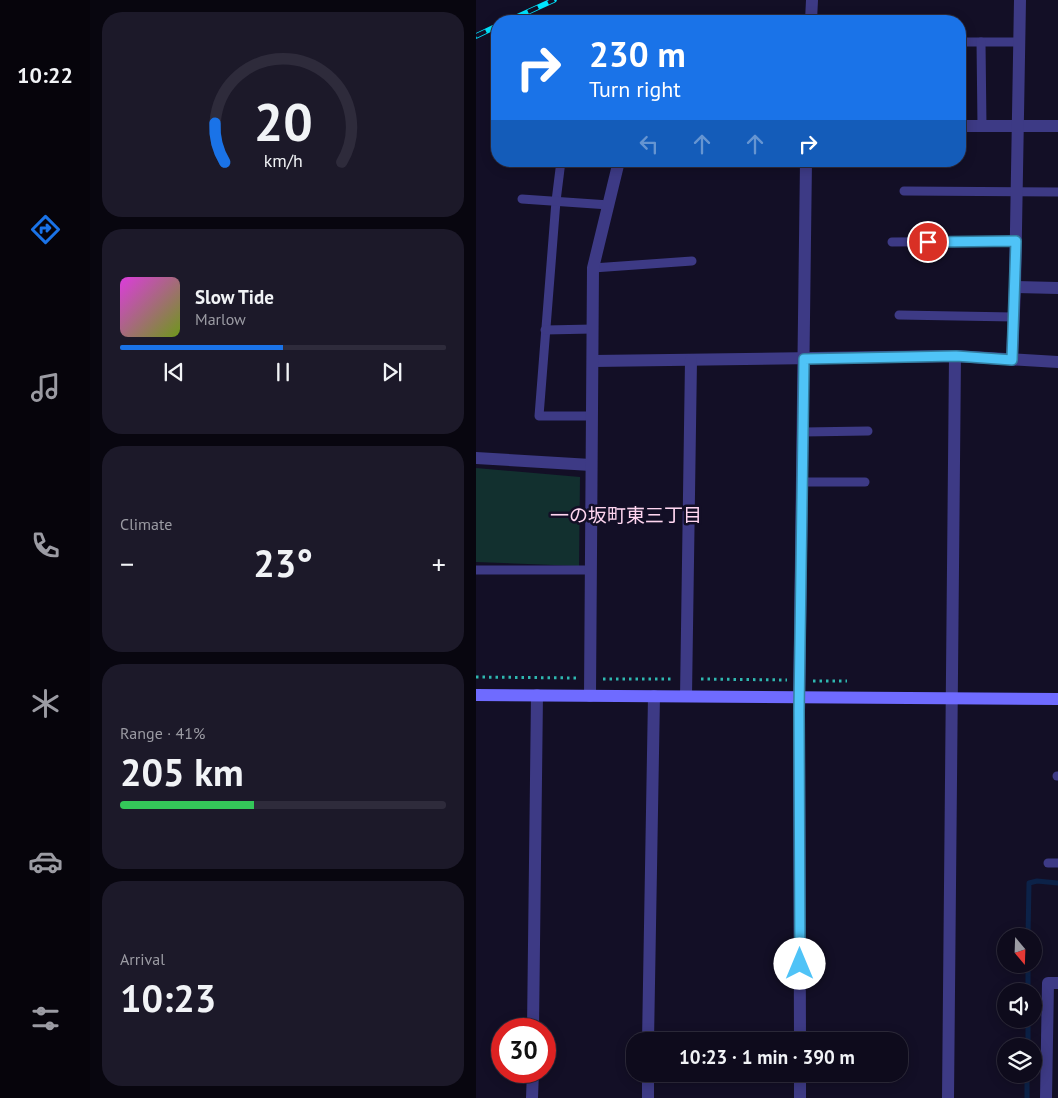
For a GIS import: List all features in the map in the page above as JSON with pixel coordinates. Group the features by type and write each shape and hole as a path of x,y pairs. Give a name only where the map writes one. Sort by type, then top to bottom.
{"street":[{"path":"811,15 812,0"},
{"path":"1012,360 1020,0"},
{"path":"966,126 1058,126"},
{"path":"590,696 593,268 618,167"},
{"path":"800,1032 799,697 806,167"},
{"path":"1015,287 1058,288"},
{"path":"948,1098 956,356"},
{"path":"593,361 956,356 1058,362"},
{"path":"686,696 692,360"},
{"path":"476,458 591,465"},
{"path":"476,695 1058,699"},
{"path":"533,1018 537,695"},
{"path":"648,1032 654,696"},
{"path":"1046,1098 1048,983 1058,984"},
{"path":"648,1082 648,1098"},
{"path":"800,1082 800,1098"},
{"path":"532,1098 533,1083"}],"lane":[{"path":"966,42 1019,42"},
{"path":"980,42 982,126"},
{"path":"560,167 539,416 592,416"},
{"path":"904,191 1058,192"},
{"path":"522,199 608,205"},
{"path":"892,242 1016,241"},
{"path":"593,268 692,261"},
{"path":"899,315 1014,317"},
{"path":"545,330 593,329"},
{"path":"803,432 868,431"},
{"path":"802,482 865,482"},
{"path":"476,570 590,570"}],"path":[{"path":"476,677 856,681"}],"green space":[{"path":"476,468 580,477 579,566 476,562"}],"waterway":[{"path":"1028,928 1029,883 1037,881 1058,883"},
{"path":"1028,973 1028,983"},
{"path":"1028,1028 1028,1038"},
{"path":"1027,1083 1027,1098"}],"railway":[{"path":"521,15 554,0"},
{"path":"476,36 491,29"}],"district":[{"name":"一の坂町東三丁目","path":"626,515"}],"route":[{"path":"800,964 799,711 804,359 956,356 1012,360 1016,241 928,242"}]}
